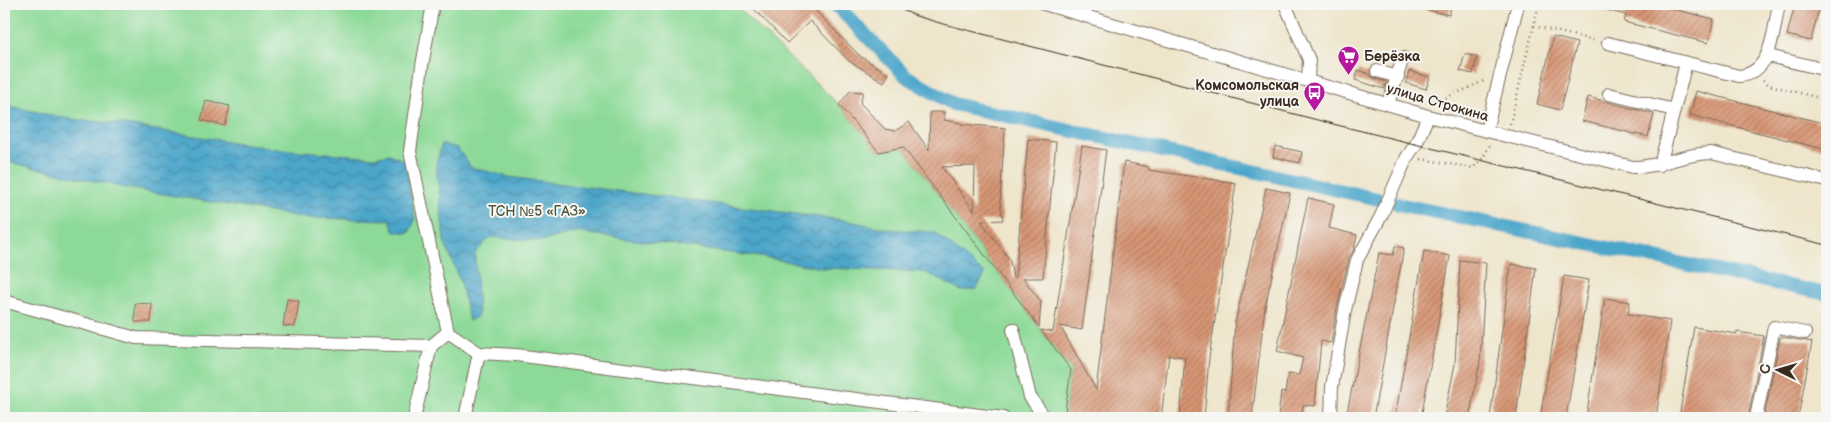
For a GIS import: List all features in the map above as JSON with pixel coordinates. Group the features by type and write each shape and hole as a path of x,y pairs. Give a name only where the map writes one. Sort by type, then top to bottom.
{"street":[{"path":"434,4 422,66 410,150 448,332 479,353 516,355 1003,418"},
{"name":"улица Строкина","path":"1044,4 1428,116 1633,167 1646,168 1698,153 1711,153 1827,182"},
{"path":"1285,4 1309,60 1308,80"},
{"path":"1486,131 1518,4"},
{"path":"1608,43 1739,76 1753,73 1762,66 1768,56 1779,4"},
{"path":"1768,56 1827,70"},
{"path":"1388,104 1403,58"},
{"path":"1660,164 1686,64"},
{"path":"1377,71 1398,77"},
{"path":"1609,94 1674,110"},
{"path":"1331,418 1332,387 1345,310 1357,260 1381,216 1407,157 1416,144 1428,116"},
{"path":"4,301 136,338 430,346 448,332"},
{"path":"1756,418 1774,327 1805,333"},
{"path":"1013,328 1030,397 1044,418"},
{"path":"414,418 430,346"},
{"path":"465,418 479,353"}],"path":[{"path":"1407,157 1473,168 1482,159 1493,141 1507,136 1539,4"},
{"path":"1534,26 1608,43"},
{"path":"1428,116 1428,106 1485,81 1488,72"},
{"path":"1753,73 1770,85 1827,100"}],"green space":[{"name":"ТСН №5 «ГАЗ»","path":"4,4 733,4 839,105 879,152 903,147 1071,370 1064,418 4,418"}],"water":[{"path":"4,105 70,119 119,124 277,149 374,157 389,154 405,161 415,220 409,233 394,231 390,220 307,218 126,188 4,161"},
{"path":"442,144 457,148 471,167 509,177 843,220 889,229 934,232 985,274 977,289 961,291 925,272 822,268 768,258 575,232 542,241 491,237 475,253 478,316 469,321 460,281 444,241 436,163"}],"building":[{"path":"749,4 809,4 860,56 889,74 884,82 849,61 810,21 787,43"},
{"path":"1418,4 1452,4 1449,15 1418,8"},
{"path":"1598,4 1652,4 1714,19 1708,43 1624,22 1626,15 1598,8"},
{"path":"1795,4 1820,4 1811,41 1787,35"},
{"path":"1553,37 1577,43 1560,110 1537,104"},
{"path":"1465,54 1477,57 1473,74 1460,71"},
{"path":"1358,70 1369,74 1375,79 1387,82 1384,89 1355,80"},
{"path":"1409,71 1430,77 1426,89 1406,83"},
{"path":"850,91 863,92 860,103 885,129 895,131 909,122 929,150 930,112 944,112 944,120 961,124 1005,128 1000,202 1003,220 981,221 1010,260 1013,278 1015,278 1028,139 1056,142 1043,278 1023,278 1041,302 1039,327 903,147 879,152 839,105","holes":["975,166 974,211 942,167"]},
{"path":"1696,91 1827,124 1827,150 1690,115"},
{"path":"1588,97 1654,114 1648,137 1582,121"},
{"path":"206,101 230,106 225,126 201,120"},
{"path":"1082,146 1106,150 1082,330 1060,326 1096,390 1124,162 1149,167 1149,170 1236,183 1209,358 1204,418 1180,418 1185,357 1169,355 1161,418 1064,418 1071,370 1041,330 1053,332"},
{"path":"1275,146 1302,152 1300,163 1273,157"},
{"path":"1266,188 1290,193 1265,307 1252,418 1228,418 1235,323"},
{"path":"1308,198 1334,204 1329,228 1357,235 1354,249 1349,258 1331,343 1321,341 1315,406 1303,405 1302,418 1278,418 1281,392 1285,393 1288,374 1299,375 1303,358 1277,351"},
{"path":"1395,246 1404,248 1373,418 1346,418 1379,253 1393,255"},
{"path":"1424,251 1450,256 1421,418 1395,418"},
{"path":"1460,260 1486,263 1480,362 1469,418 1444,418 1455,364"},
{"path":"1511,264 1536,268 1516,418 1490,418"},
{"path":"1564,276 1589,280 1566,418 1540,418"},
{"path":"1605,298 1630,302 1628,314 1670,321 1656,418 1586,418"},
{"path":"287,299 299,301 295,327 283,326"},
{"path":"135,303 152,304 151,322 135,322"},
{"path":"1694,327 1764,336 1748,418 1679,418"},
{"path":"1780,338 1812,342 1798,418 1764,418"}],"waterway":[{"path":"835,4 906,76 953,104 1378,199"},
{"path":"1398,204 1827,294"}],"tram line":[{"path":"889,4 916,16 940,23 1337,125 1827,245"}],"place":[{"name":"Берёзка","path":"1348,75"},
{"name":"Комсомольская улица","path":"1315,112"}]}
